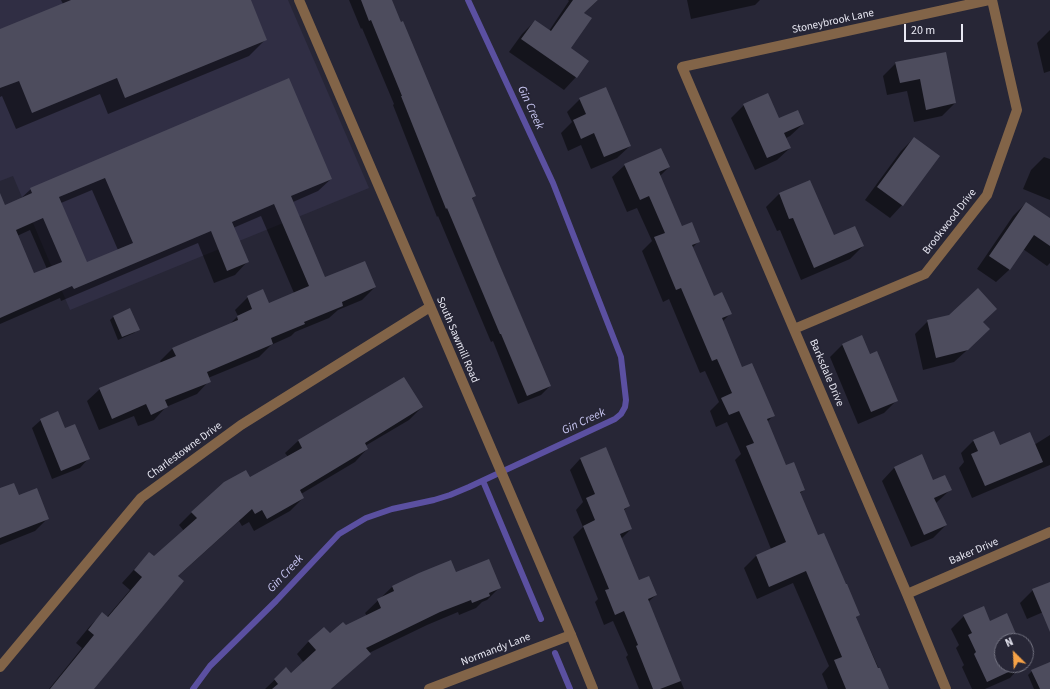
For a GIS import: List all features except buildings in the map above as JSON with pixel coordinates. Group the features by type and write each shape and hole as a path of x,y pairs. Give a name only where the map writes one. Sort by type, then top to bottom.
{"street":[{"name":"South Sawmill Road","path":"299,0 593,689"},
{"name":"Stoneybrook Lane","path":"682,67 988,0"},
{"name":"Brookwood Drive","path":"794,329 925,274 987,195 1017,110 992,0"},
{"name":"Barksdale Drive","path":"682,67 907,594 946,689"},
{"name":"Charlestowne Drive","path":"0,667 141,498 241,425 430,307"},
{"name":"Baker Drive","path":"907,594 1050,532"},
{"name":"Normandy Lane","path":"429,689 571,635"}],"shaded area":[{"path":"0,0 288,0 369,188 70,310 13,176 0,181"}],"waterway":[{"name":"Gin Creek","path":"193,689 210,666 276,601 339,534 366,518 392,509 434,500 469,487 615,419 621,414 625,407 626,400 621,357 553,183 468,0"},
{"path":"483,481 541,619"},
{"path":"555,653 570,689"}]}
